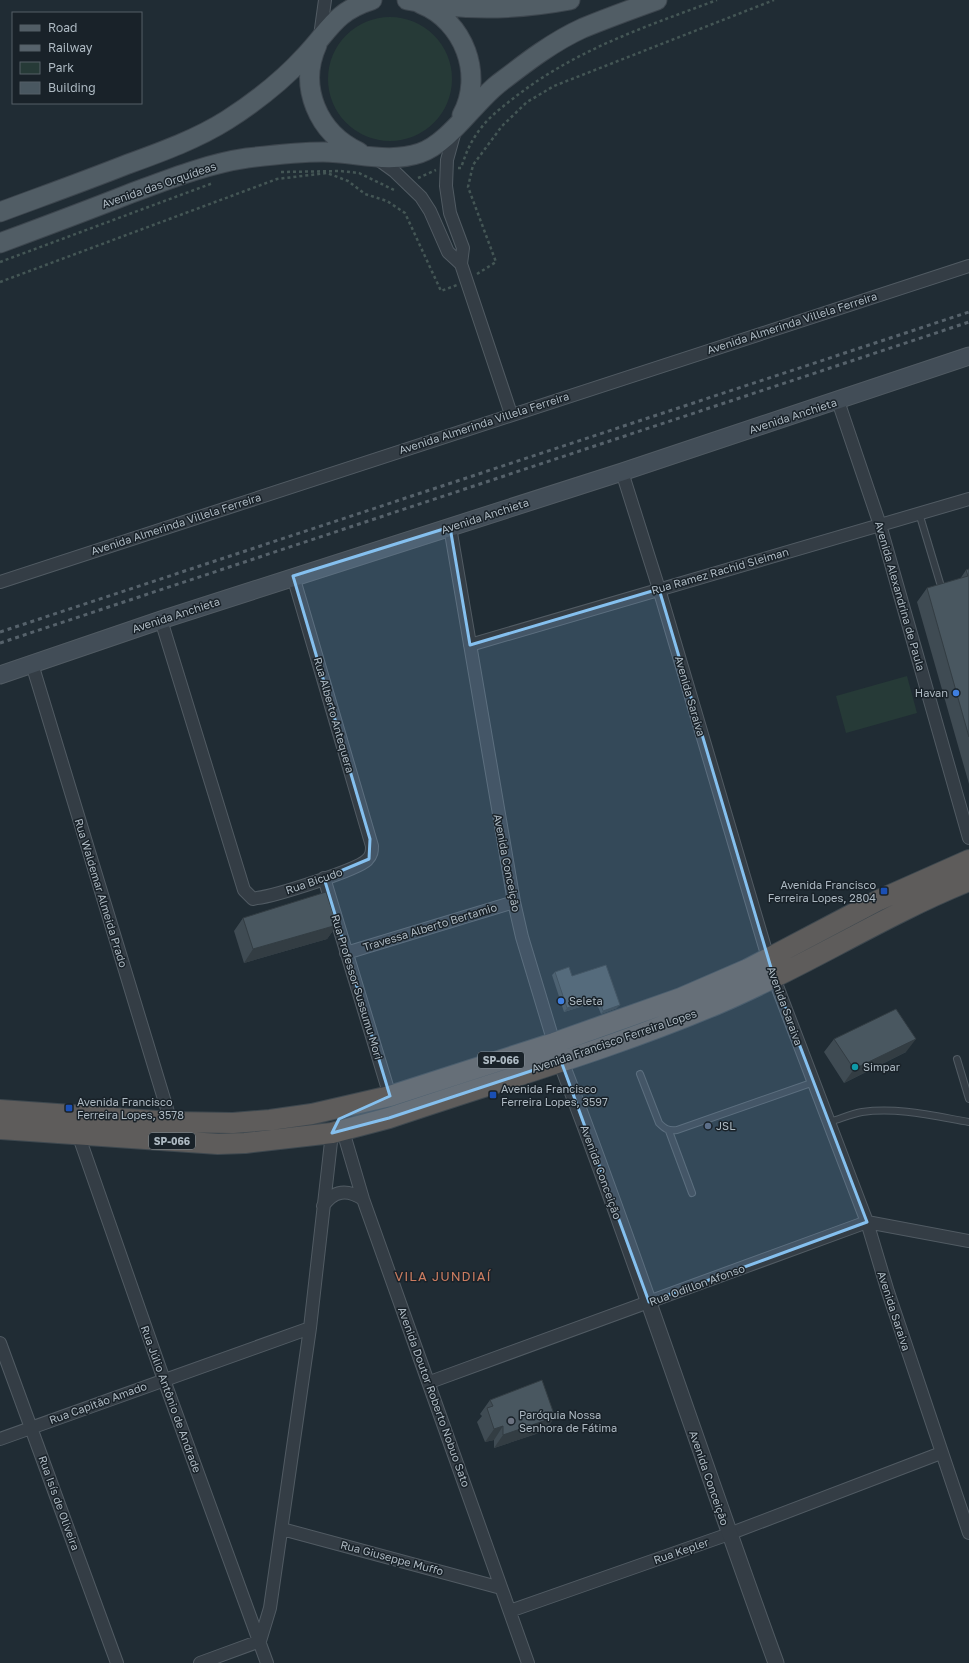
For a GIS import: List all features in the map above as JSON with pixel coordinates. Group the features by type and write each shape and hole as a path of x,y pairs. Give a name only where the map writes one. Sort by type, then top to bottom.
{"highway":[{"name":"Avenida Francisco Ferreira Lopes","path":"0,1129 218,1144 245,1143 337,1132 389,1118 557,1052 681,998 768,958 879,900 969,860"},
{"name":"Avenida Francisco Ferreira Lopes","path":"0,1110 171,1122 233,1123 270,1120 312,1114 390,1096 669,1024 774,978 912,906 969,881"},
{"path":"337,1132 339,1119 390,1096"}],"main road":[{"path":"0,212 155,154 208,130 226,120 260,97 299,62 319,40 327,28 342,14 360,4 372,0"},
{"path":"411,0 498,8 547,4 570,0"},
{"path":"411,0 436,12 446,20 454,29 466,50 470,62 471,86 465,110 458,123"},
{"name":"Avenida das Orquídeas","path":"0,243 178,176 212,165 245,159 300,153 323,152 392,159 422,153 436,145 448,135 458,123 496,86 527,62 582,29 657,0"},
{"path":"319,40 310,70 310,91 316,111 334,137 351,149 372,157"},
{"name":"Avenida Anchieta","path":"0,675 293,576 622,472 969,356"}],"street":[{"path":"319,40 325,0"},
{"path":"458,123 449,150 446,168 446,186 450,213 463,248 461,264 511,414"},
{"path":"372,157 409,184 430,211 448,252 461,264"},
{"name":"Avenida Almerinda Villela Ferreira","path":"0,582 511,414 969,266"},
{"name":"Avenida Alexandrina de Paula","path":"838,401 880,525 969,838"},
{"name":"Avenida Saraiva","path":"622,472 659,589 774,978 867,1222 941,1453 969,1533"},
{"name":"Rua Ramez Rachid Sleiman","path":"470,645 969,499"},
{"name":"Avenida Conceição","path":"450,527 514,902 522,937 557,1052 649,1302 729,1534 776,1663"},
{"name":"Rua Alberto Antequera","path":"293,576 370,839 371,854"},
{"name":"Rua Bicudo","path":"161,620 244,890 253,899 324,878 359,865 369,859 371,854"},
{"name":"Rua Waldemar Almeida Prado","path":"32,664 171,1122"},
{"name":"Rua Professor Sussumu Mori","path":"324,878 390,1096"},
{"name":"Travessa Alberto Bertamio","path":"346,953 514,902"},
{"path":"200,1663 260,1641 270,1608 310,1328 323,1206 337,1132"},
{"name":"Avenida Doutor Roberto Nobuo Sato","path":"337,1132 430,1382 528,1663"},
{"name":"Rua Júlio Antônio de Andrade","path":"78,1134 164,1380 267,1663"},
{"path":"323,1206 332,1195 339,1192 353,1193 363,1199"},
{"path":"867,1222 969,1241"},
{"name":"Rua Odillon Afonso","path":"430,1382 867,1222"},
{"name":"Rua Capitão Amado","path":"0,1439 310,1328"},
{"name":"Rua Isís de Oliveira","path":"0,1343 117,1663"},
{"name":"Rua Kepler","path":"510,1611 729,1534 941,1453"},
{"name":"Rua Giuseppe Muffo","path":"282,1529 501,1588"}],"lane":[{"path":"919,513 940,583"},
{"path":"957,1059 969,1099"},
{"path":"640,1074 659,1123 664,1129 669,1131 677,1130 814,1082"},
{"path":"829,1122 860,1112 878,1111 907,1111 969,1122"},
{"path":"669,1131 692,1193"}],"path":[{"path":"274,172 308,170 359,173 400,193 409,184 424,174 446,168 461,168 471,143 488,120 532,84 550,72 606,42 717,0"},
{"path":"0,262 214,183"}],"highlighted area":[{"path":"450,527 470,645 659,589 774,978 867,1222 649,1302 561,1061 389,1118 332,1133 339,1119 390,1096 324,878 369,859 370,839 293,576"}],"green space":[{"path":"390,17 402,18 414,22 424,27 434,35 442,45 447,55 451,67 451,91 447,103 442,113 434,123 424,131 414,136 402,140 390,141 378,140 366,136 356,131 346,123 338,113 333,103 329,91 328,79 329,67 333,55 338,45 346,35 356,27 366,22 378,18"},
{"path":"907,676 917,713 846,733 836,696"}],"building":[{"path":"969,569 969,737 927,588 968,576 966,570"},
{"path":"326,892 337,925 253,949 243,918"},
{"path":"606,965 620,1005 603,1011 599,998 567,1008 555,972 569,967 572,976"},
{"path":"896,1009 916,1039 854,1069 834,1039"},
{"path":"542,1380 555,1417 503,1435 503,1426 494,1429 487,1408 493,1406 490,1400"}],"railway":[{"path":"0,632 969,312"},
{"path":"0,643 969,322"}],"place":[{"name":"Havan","path":"956,693"},
{"name":"Avenida Francisco Ferreira Lopes, 2804","path":"884,891"},
{"name":"Seleta","path":"561,1001"},
{"name":"Simpar","path":"855,1067"},
{"name":"Avenida Francisco Ferreira Lopes, 3597","path":"493,1095"},
{"name":"Avenida Francisco Ferreira Lopes, 3578","path":"69,1108"},
{"name":"JSL","path":"708,1126"},
{"name":"Paróquia Nossa Senhora de Fátima","path":"511,1421"}],"district":[{"name":"VILA JUNDIAÍ","path":"443,1276"}]}
